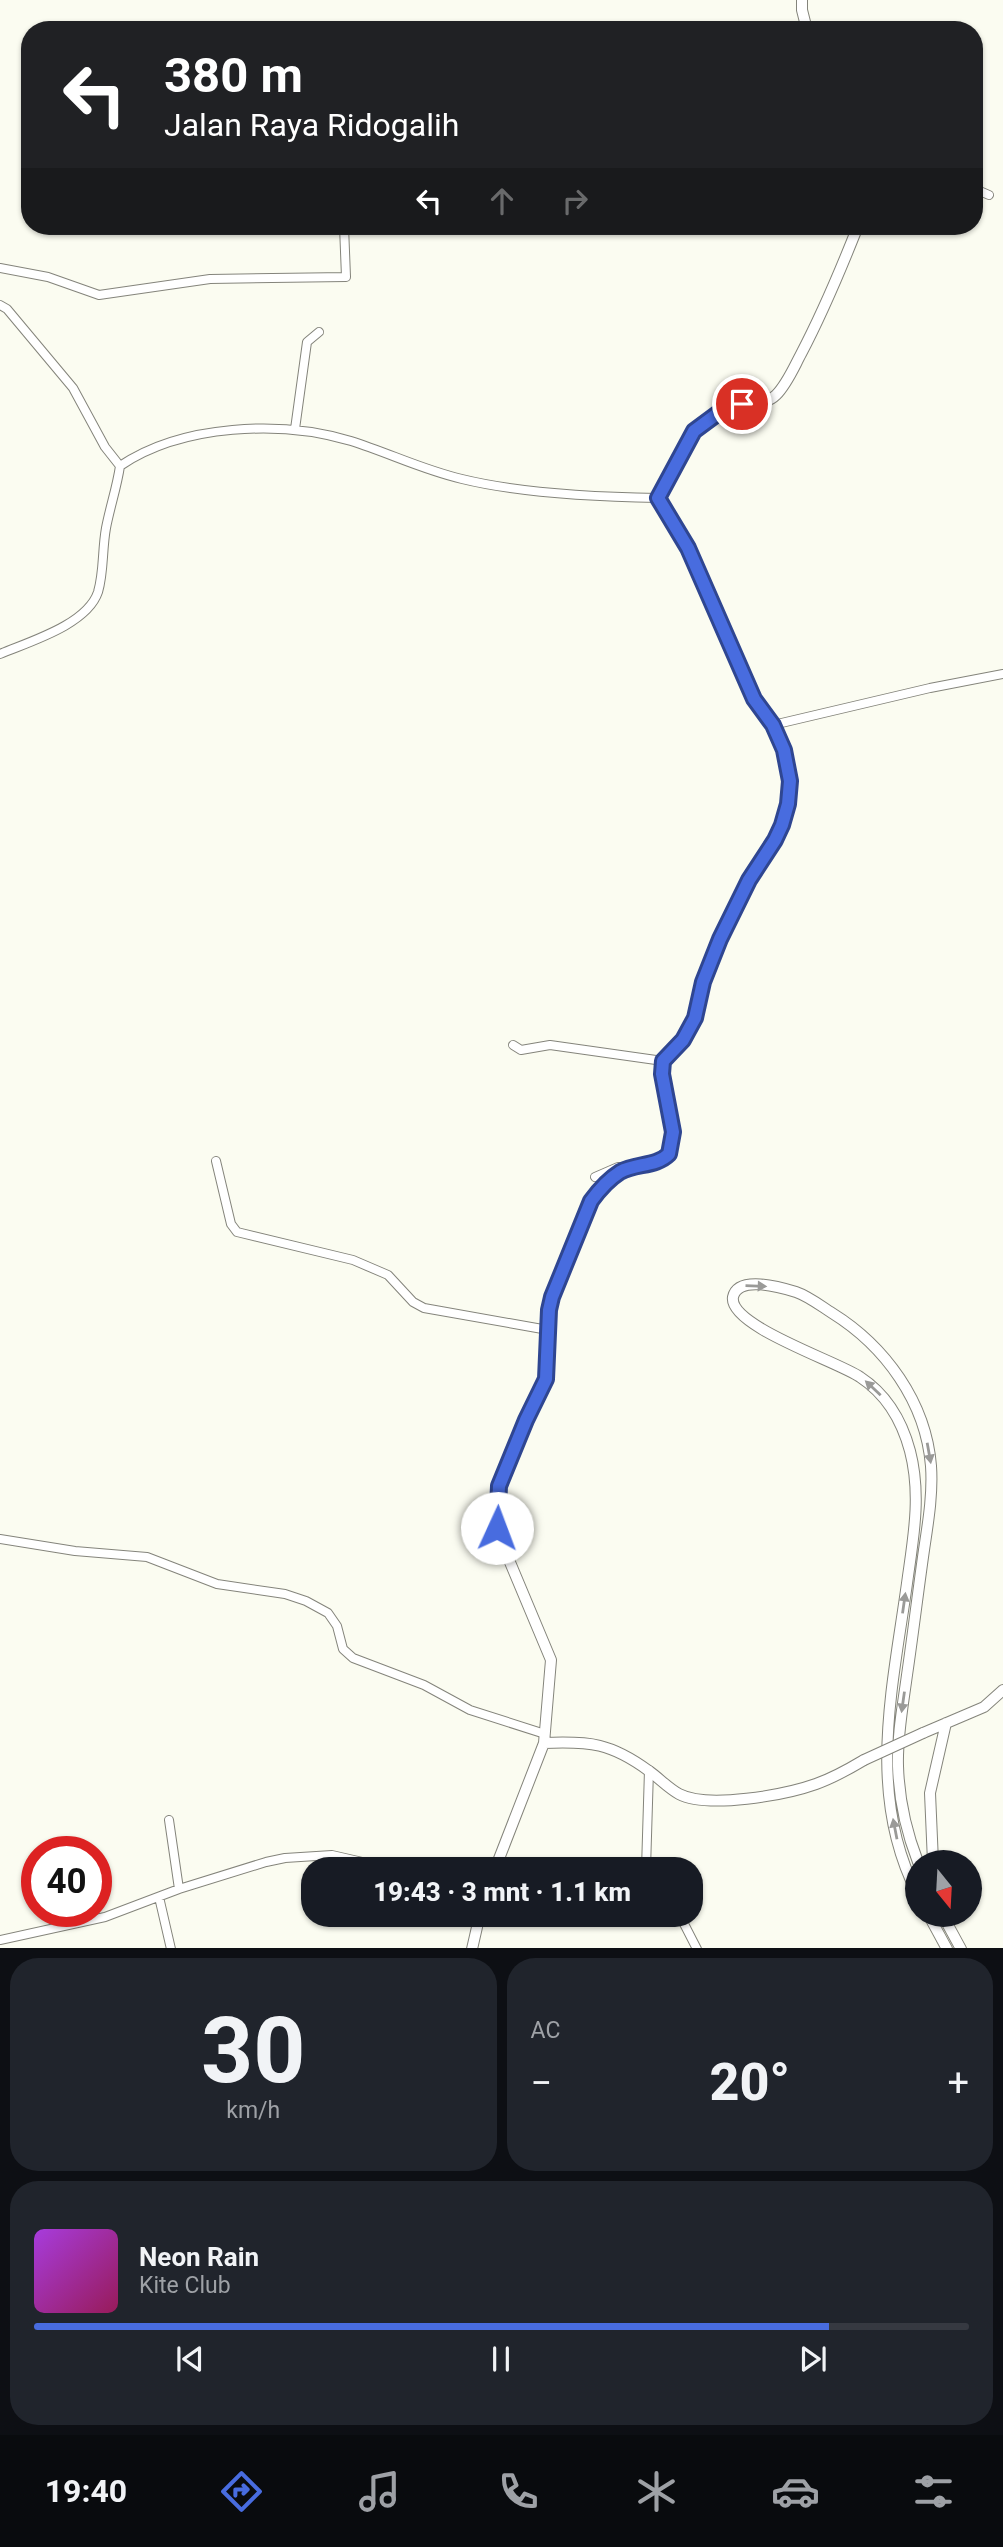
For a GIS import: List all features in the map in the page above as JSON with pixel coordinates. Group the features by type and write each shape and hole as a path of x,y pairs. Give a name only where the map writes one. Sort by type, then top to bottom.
{"street":[{"path":"802,0 805,21"},
{"path":"983,192 989,194"},
{"path":"0,268 48,277 99,295 210,279 346,277 344,235"},
{"path":"658,498 688,439 707,419 742,404 765,402 775,396 790,374 828,302 854,235"},
{"path":"0,305 7,309 72,388 105,447 120,466 106,528 100,585 94,602 60,628 0,654"},
{"path":"295,429 307,342 319,332"},
{"path":"120,466 137,454 174,439 226,432 295,429 350,441 420,468 484,484 658,498"},
{"path":"499,1857 544,1738 551,1660 499,1536 499,1486 546,1379 552,1297 591,1201 601,1188 621,1171 665,1158 673,1144 662,1074 663,1061 683,1040 695,1018 703,982 720,939 749,880 775,840 788,804 788,762 773,725 754,699 688,548 658,498"},
{"path":"773,725 930,688 1003,674"},
{"path":"513,1045 521,1050 550,1045 663,1061"},
{"path":"216,1161 231,1224 237,1232 353,1259 388,1275 413,1303 424,1308 548,1330"},
{"path":"595,1177 618,1167 632,1168"},
{"path":"905,1863 897,1843 889,1802 886,1765 888,1719 917,1511 911,1453 900,1420 870,1385 833,1362 777,1338 741,1315 734,1306 733,1296 739,1287 749,1283 798,1292 849,1323 883,1356 909,1390 924,1428 931,1466 929,1513 901,1720 898,1765 904,1814 913,1850"},
{"path":"0,1539 75,1551 147,1557 217,1584 285,1594 306,1601 328,1613 337,1626 343,1649 353,1658 424,1685 479,1714 544,1738 597,1744 625,1754 689,1798 720,1800 791,1791 829,1779 864,1760 984,1707 1003,1690"},
{"path":"932,1850 930,1793 946,1723"},
{"path":"646,1857 649,1770"},
{"path":"169,1820 179,1889"},
{"path":"0,1940 105,1917 179,1889 266,1862 306,1856 346,1857"},
{"path":"159,1897 172,1948"},
{"path":"472,1948 477,1927"},
{"path":"686,1927 697,1948"},
{"path":"935,1927 947,1948"},
{"path":"949,1927 961,1948"}],"route":[{"path":"497,1528 499,1486 546,1379 552,1297 591,1201 601,1188 621,1171 656,1162 669,1154 673,1144 673,1132 662,1074 663,1061 683,1040 695,1018 705,974 720,939 749,880 775,840 788,804 790,781 784,750 773,725 754,699 688,548 658,498 694,431 707,419 742,404"}]}
